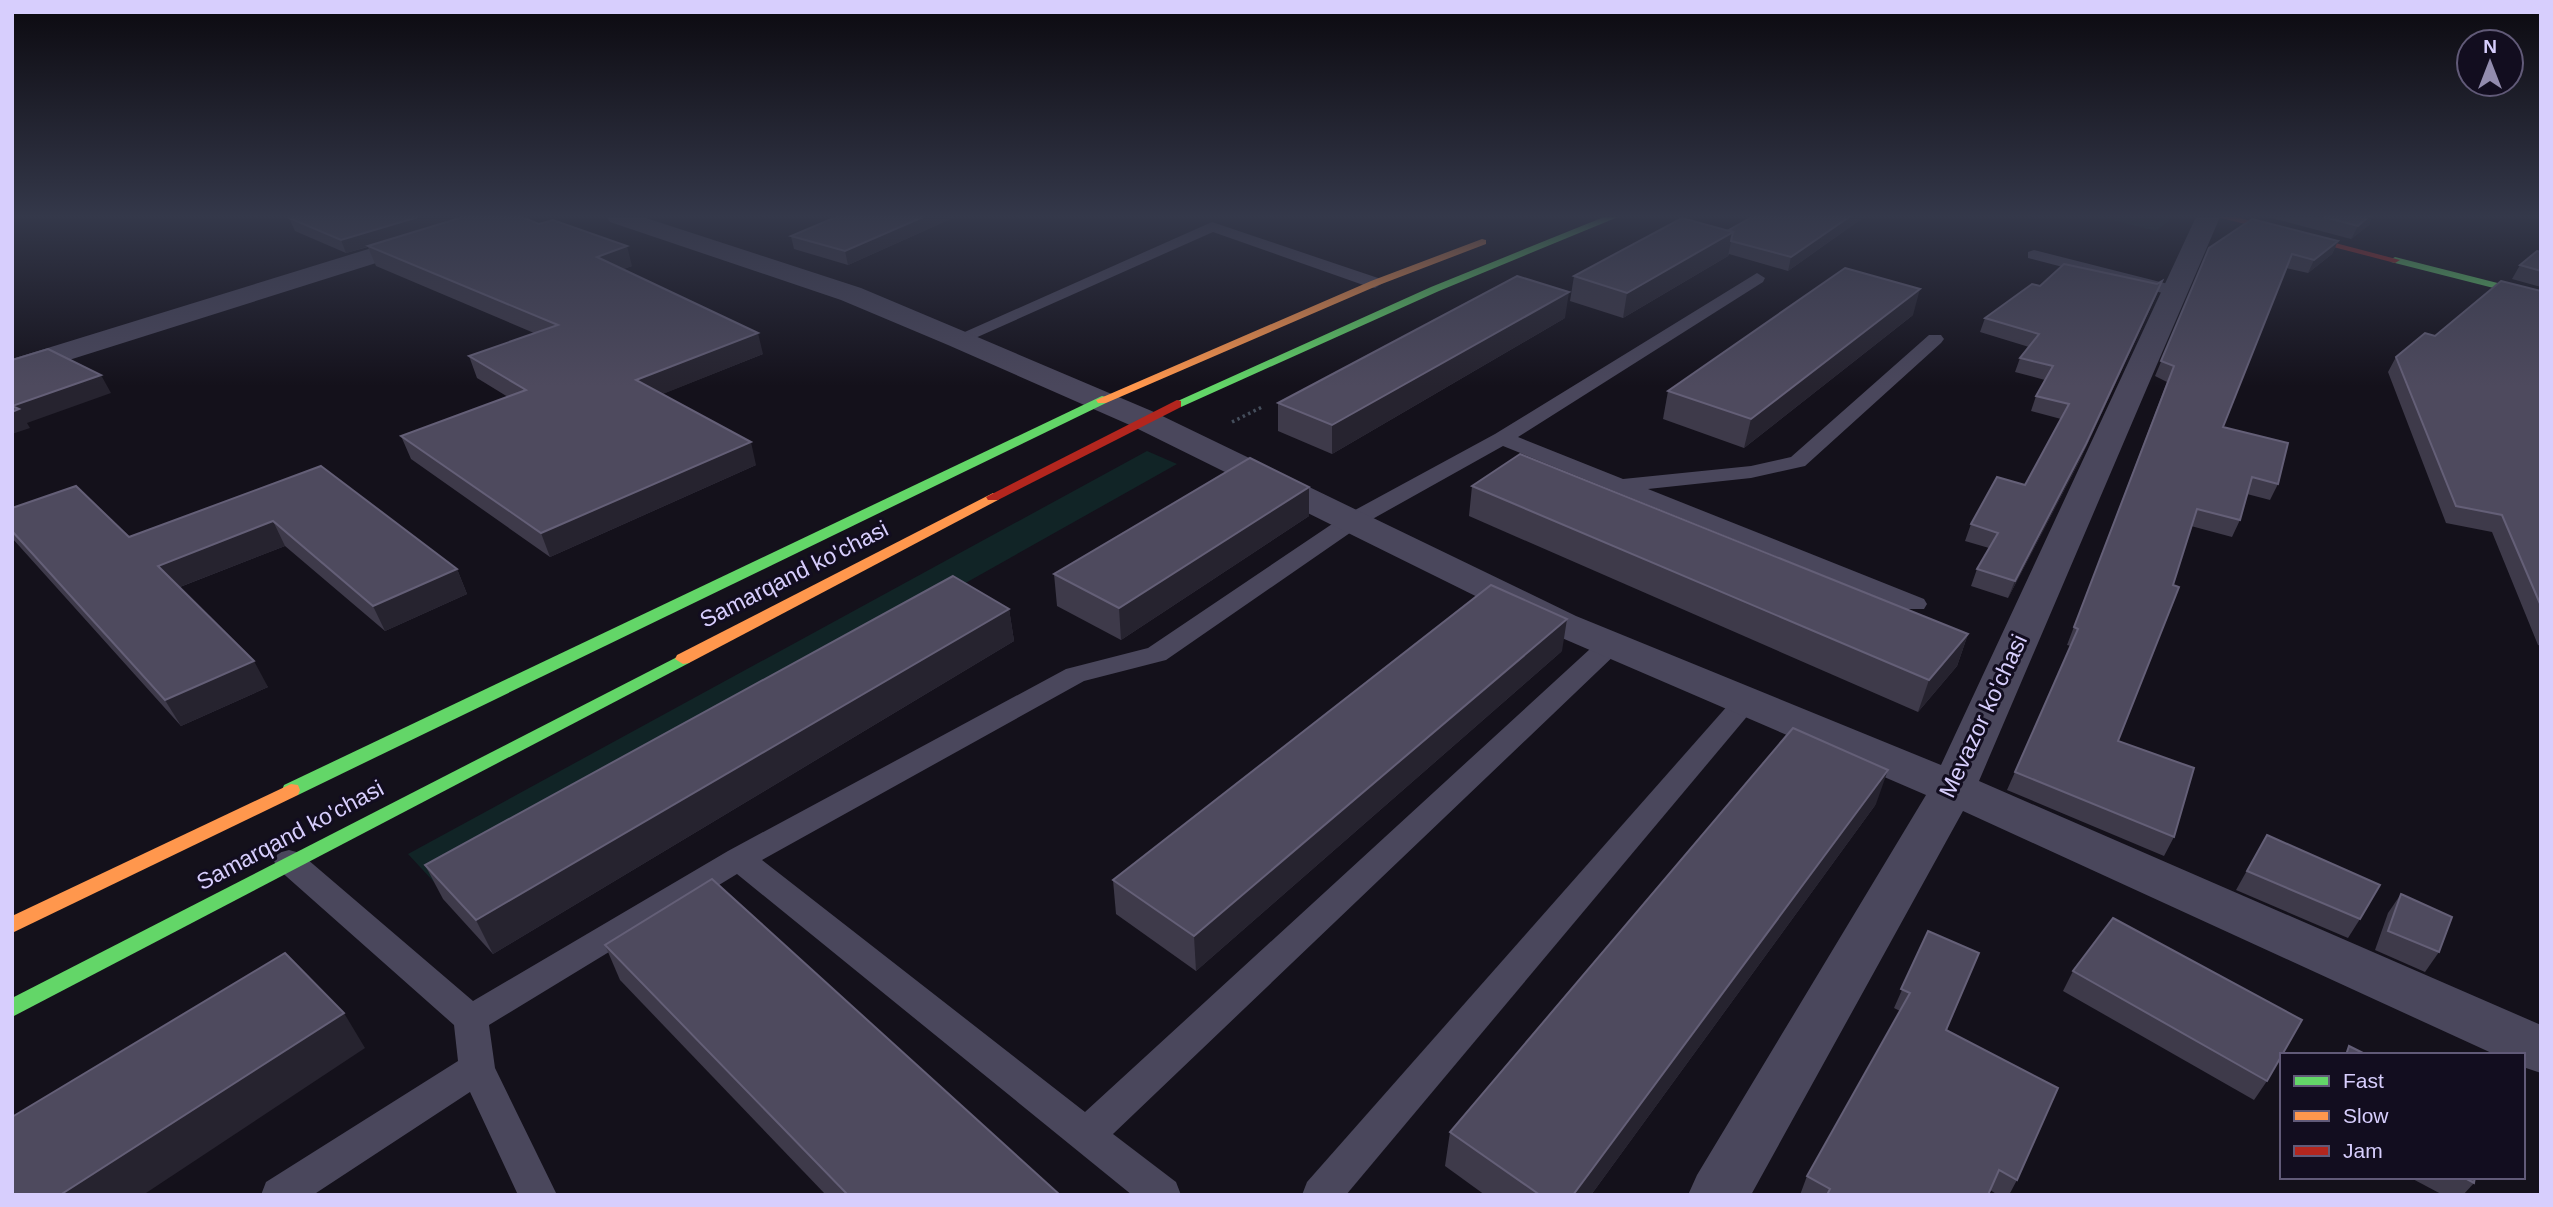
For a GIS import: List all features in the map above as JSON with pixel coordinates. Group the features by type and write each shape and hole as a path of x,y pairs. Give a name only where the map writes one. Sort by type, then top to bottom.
{"main road":[{"name":"Samarqand ko'chasi","path":"12,925 1099,401 1400,273"},
{"name":"Samarqand ko'chasi","path":"12,1008 289,861 1143,419 1474,273"},
{"path":"2447,273 2541,297"}],"street":[{"path":"12,369 318,273"},
{"path":"788,273 851,294 1143,419 1611,644 1952,788 2541,1050"},
{"name":"Mevazor ko'chasi","path":"1718,1195 1952,788 2183,273"}],"lane":[{"path":"958,339 1107,273"},
{"path":"1347,273 1375,283"},
{"path":"2106,273 2175,291"},
{"path":"471,1019 738,859 1075,675 1157,654 1352,521 1502,438 1757,278"},
{"path":"1620,486 1751,472 1798,462 1936,339"},
{"path":"1502,438 1915,604"},
{"path":"1086,1135 1611,644"},
{"path":"1321,1195 1746,701"},
{"path":"738,859 1162,1195"},
{"path":"289,861 471,1019 477,1068 538,1195"},
{"path":"280,1195 477,1068"}],"green space":[{"path":"1147,451 1177,464 434,882 408,854"}],"building":[{"path":"434,273 632,273 758,333 636,380 751,442 541,533 401,436 526,390 469,356 558,325"},
{"path":"1579,273 1661,273 1627,293 1574,276"},
{"path":"1837,273 1864,273 1920,289 1751,419 1668,391"},
{"path":"2054,273 2107,273 2157,284 2162,281 2086,444 2015,581 1977,569 1998,533 1971,524 1997,477 2025,485 2069,404 2036,396 2053,366 2020,358 2039,334 1985,318 2032,284 2040,286"},
{"path":"2198,273 2284,273 2223,427 2288,443 2278,484 2252,477 2240,520 2197,509 2173,585 2179,587 2118,741 2194,768 2174,837 2015,772 2078,629 2074,627 2174,366 2161,361"},
{"path":"1517,276 1569,292 1332,425 1278,403"},
{"path":"2501,281 2541,291 2541,606 2502,515 2456,506 2396,357 2425,333 2435,336"},
{"path":"48,349 101,375 12,406 12,360"},
{"path":"1520,454 1968,634 1929,680 1472,486"},
{"path":"1250,458 1309,487 1119,608 1054,574"},
{"path":"321,466 457,569 373,606 273,521 158,566 254,661 165,700 12,531 12,508 76,486 129,537"},
{"path":"953,576 1009,609 476,920 425,865"},
{"path":"1491,585 1567,619 1194,936 1113,880"},
{"path":"1793,728 1888,770 1573,1195 1540,1195 1450,1132"},
{"path":"2267,835 2380,885 2360,919 2247,871"},
{"path":"712,879 1060,1195 848,1195 605,945"},
{"path":"2401,894 2452,917 2439,952 2388,931"},
{"path":"2113,918 2302,1020 2283,1053 2280,1053 2280,1058 2267,1081 2073,971"},
{"path":"1928,931 1979,953 1946,1030 2058,1088 2017,1180 1999,1170 1988,1195 1827,1195 1830,1189 1807,1176 1910,993 1901,989"},
{"path":"285,953 344,1013 60,1195 12,1195 12,1117"},
{"path":"2349,1046 2363,1053 2347,1053"}],"traffic: fast":[{"path":"1177,404 1474,273"},
{"path":"2448,273 2541,297"},
{"path":"291,790 1102,400"},
{"path":"12,1008 683,659"}],"traffic: slow":[{"path":"1102,400 1400,273"},
{"path":"683,659 993,497"},
{"path":"12,925 291,790"}],"traffic: jam":[{"path":"993,497 1177,404"}]}
